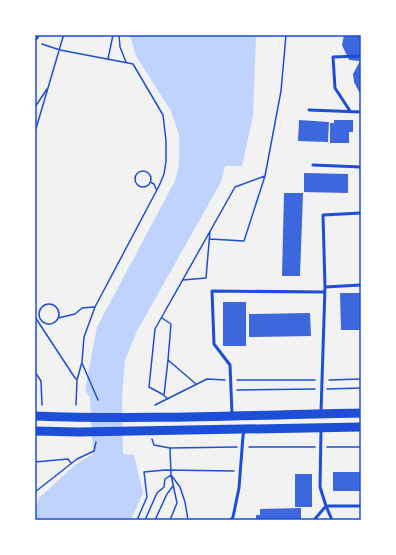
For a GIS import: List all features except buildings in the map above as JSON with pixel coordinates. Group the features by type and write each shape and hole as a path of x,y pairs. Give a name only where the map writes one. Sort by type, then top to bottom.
{"main road":[{"path":"35,416 151,417 361,413"},
{"path":"35,431 151,433 244,428 361,427"}],"lane":[{"path":"350,111 335,88 333,57 361,56"},
{"path":"309,110 361,112"},
{"path":"313,165 361,167"},
{"path":"321,414 325,287 323,215 361,213"},
{"path":"325,287 361,285"},
{"path":"232,416 230,365 214,344 212,291 324,292"},
{"path":"232,519 239,488 244,428"},
{"path":"321,428 320,487 332,520"},
{"path":"314,520 326,506 361,506"}],"path":[{"path":"35,132 65,35"},
{"path":"108,59 113,35"},
{"path":"119,35 120,47 126,62"},
{"path":"210,239 244,241 265,176 281,91 286,35"},
{"path":"42,44 60,50 133,64 163,115 166,141 166,161 164,174 157,190 94,307 84,337 76,405"},
{"path":"35,107 49,86"},
{"path":"144,171 148,173 151,178 150,182 144,186 139,185 135,178 139,172 144,171"},
{"path":"168,398 148,387 155,329 235,187 265,176"},
{"path":"150,182 154,184 157,190"},
{"path":"154,184 160,182"},
{"path":"183,280 206,278 210,231"},
{"path":"58,318 58,308 53,304 44,305 40,310 41,319 46,323 50,323 56,321 58,318 75,314 82,308 94,307"},
{"path":"35,317 36,321 75,378 78,380"},
{"path":"162,318 171,324 164,395"},
{"path":"36,321 41,319"},
{"path":"168,360 196,385"},
{"path":"82,362 98,400"},
{"path":"35,372 41,381 42,405"},
{"path":"155,405 207,379 361,379"},
{"path":"231,390 361,388"},
{"path":"151,433 154,445 170,448 361,447"},
{"path":"35,492 77,460 94,451 96,441"},
{"path":"170,448 171,475 177,503 170,520"},
{"path":"35,462 68,459 72,464"},
{"path":"137,520 147,497 144,472 171,470 240,471"},
{"path":"145,520 157,493 164,487 165,479 171,475"},
{"path":"171,475 180,487 185,502 188,520"},
{"path":"155,520 167,494 173,486"}],"water":[{"path":"130,35 256,35 253,116 242,166 225,166 221,182 137,331 125,360 122,396 123,454 134,455 143,493 131,520 35,520 39,498 75,465 93,454 90,397 85,390 97,327 175,181 179,165 179,135 171,111 136,56"}]}
